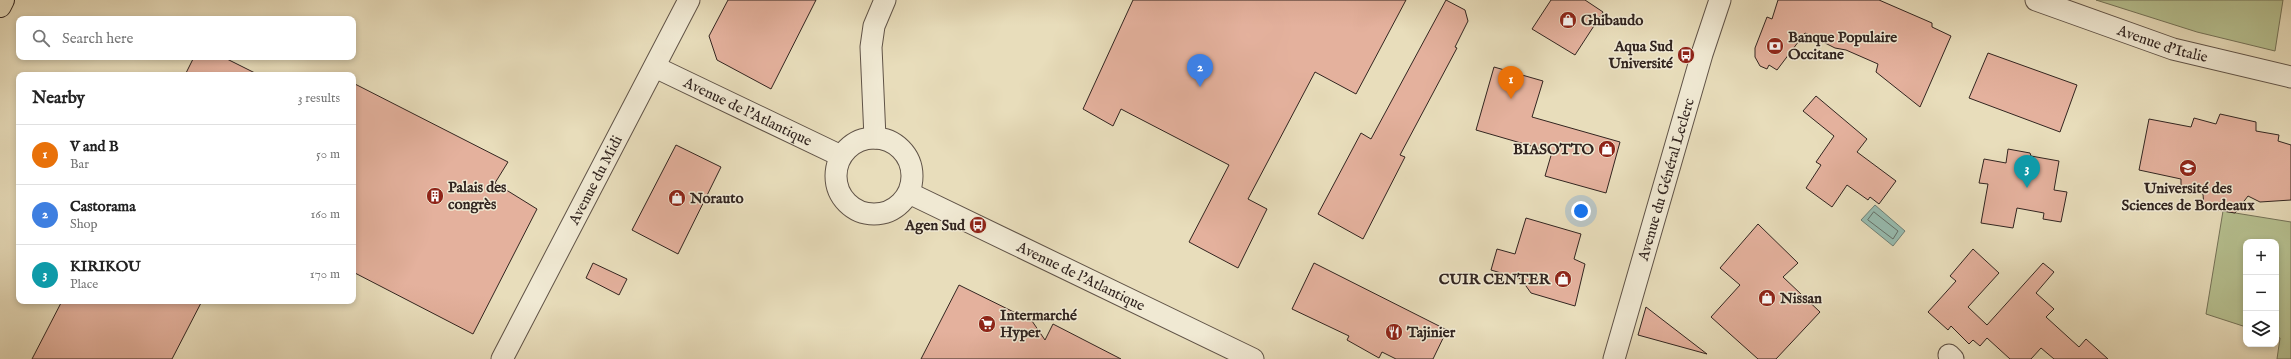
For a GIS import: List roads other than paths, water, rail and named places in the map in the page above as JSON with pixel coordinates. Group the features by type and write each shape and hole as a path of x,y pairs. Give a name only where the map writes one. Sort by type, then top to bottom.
{"main road":[{"path":"0,6 3,0"}],"street":[{"name":"Avenue du Midi","path":"502,359 689,0"},
{"path":"875,138 871,47 874,26 885,0"},
{"name":"Avenue du Général Leclerc","path":"1614,359 1702,54 1720,0"},
{"name":"Avenue d'Italie","path":"2036,0 2173,49 2291,77"},
{"name":"Avenue de l'Atlantique","path":"655,67 841,156"},
{"path":"875,138 887,140 899,146 907,156 912,168 913,180 909,193 903,203 893,210 876,214 859,212 849,206 837,187 837,166 841,156 855,142 875,138"},
{"name":"Avenue de l'Atlantique","path":"909,193 1252,359"}],"water":[{"path":"1875,205 1905,231 1893,246 1861,220"}],"place":[{"name":"Ghibaudo","path":"1568,20"},
{"name":"Banque Populaire Occitane","path":"1775,46"},
{"name":"Aqua Sud Université","path":"1686,55"},
{"name":"Castorama","path":"1200,87"},
{"name":"V and B","path":"1511,99"},
{"name":"BIASOTTO","path":"1607,149"},
{"name":"Université des Sciences de Bordeaux","path":"2188,168"},
{"name":"KIRIKOU","path":"2027,188"},
{"name":"Palais des congrès","path":"435,196"},
{"name":"Norauto","path":"677,198"},
{"name":"Agen Sud","path":"978,225"},
{"name":"CUIR CENTER","path":"1563,279"},
{"name":"Nissan","path":"1767,298"},
{"name":"Intermarché Hyper","path":"987,324"},
{"name":"Tajinier","path":"1394,332"}]}
